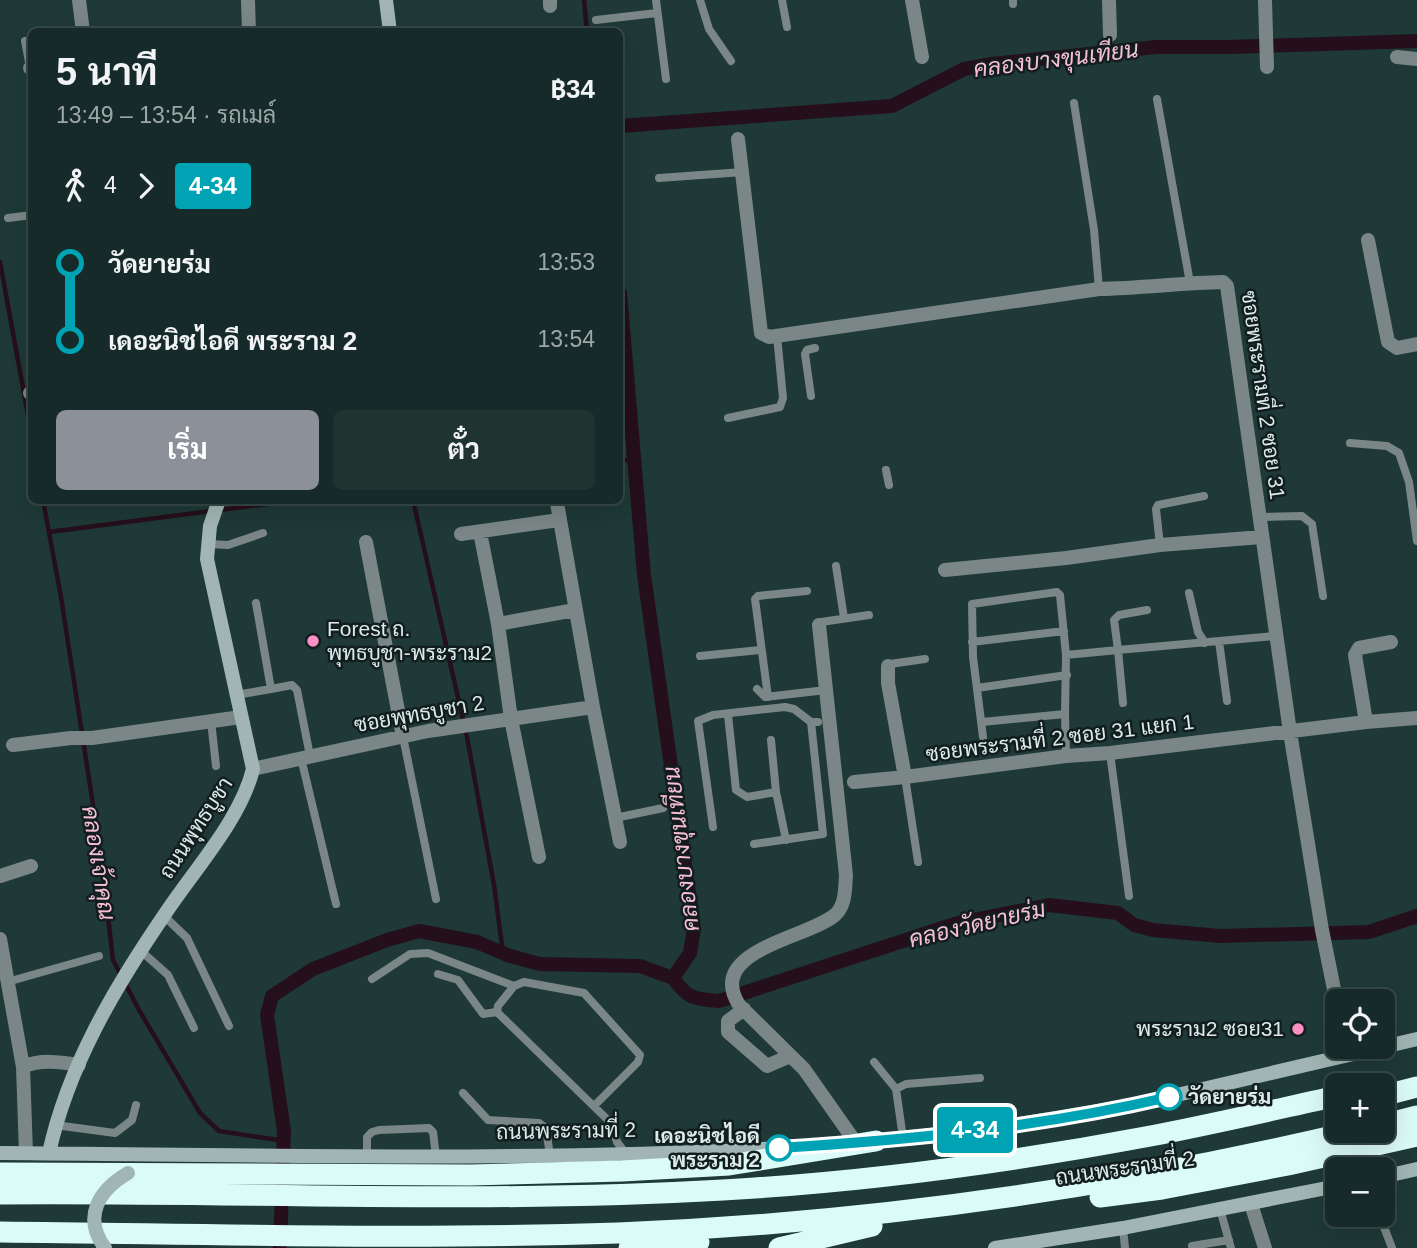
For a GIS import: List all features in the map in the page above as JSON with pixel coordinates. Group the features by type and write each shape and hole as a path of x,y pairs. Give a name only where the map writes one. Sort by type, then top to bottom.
{"highway":[{"path":"1395,1084 1417,1079"},
{"path":"1395,1093 1417,1087"},
{"name":"ถนนพระรามที่ 2","path":"2,1197 640,1194 739,1189 928,1172 1146,1137 1325,1099"},
{"path":"2,1197 455,1207 733,1198 862,1187 1054,1163 1325,1110"},
{"path":"1395,1122 1417,1116"},
{"name":"ถนนพระรามที่ 2","path":"629,1248 872,1226 1162,1189 1288,1165 1417,1136"},
{"path":"0,1232 456,1236 620,1233 734,1226 937,1206 1091,1184 1244,1156 1325,1138"},
{"path":"729,1165 866,1142"},
{"path":"0,1173 512,1174 729,1165 878,1177"},
{"path":"779,1248 872,1226"}],"main road":[{"path":"386,0 390,28"},
{"name":"ถนนพุทธบูชา","path":"49,1153 55,1125 93,1031 163,915 239,808 249,785 253,769 207,559 210,526 217,505"},
{"name":"ถนนพระรามที่ 2","path":"1395,1043 1417,1039"},
{"name":"ถนนพระรามที่ 2","path":"0,1153 550,1156 627,1155 866,1142 1014,1125 1110,1110 1325,1056"},
{"path":"1395,1174 1417,1169"},
{"path":"105,1248 96,1230 97,1204 108,1187 128,1173"},
{"path":"1000,1248 1123,1228 1325,1188"}],"street":[{"path":"79,0 82,28"},
{"path":"248,0 249,28"},
{"path":"912,0 922,57"},
{"path":"1110,0 1110,35"},
{"path":"1265,0 1267,64"},
{"path":"1396,57 1417,59"},
{"path":"738,139 761,333 769,337 777,336"},
{"path":"1368,240 1388,342 1397,348 1417,344"},
{"name":"ซอยพระรามที่ 2 ซอย 31","path":"777,336 1099,289 1223,282 1227,286 1275,636 1334,989"},
{"path":"557,504 620,842"},
{"path":"461,534 559,520"},
{"path":"480,532 498,624 511,719 539,857"},
{"path":"945,570 1160,545 1262,537"},
{"path":"366,542 402,737"},
{"path":"498,624 575,610"},
{"path":"819,625 842,833 845,900 835,915 745,958 732,976 732,993 741,1007 804,1069 866,1142"},
{"path":"1366,722 1355,654 1359,648 1391,642"},
{"name":"ซอยพระรามที่ 2 ซอย 31 แยก 1","path":"888,666 888,683 905,778 1066,756 1417,718"},
{"name":"ซอยพุทธบูชา 2","path":"253,769 402,737 593,707"},
{"path":"13,745 92,738 241,717"},
{"path":"854,782 905,778"},
{"path":"0,876 31,866"},
{"path":"0,939 23,1067 26,1153"},
{"path":"741,1007 728,1021 728,1032 767,1066 790,1056"},
{"path":"23,1067 30,1063 54,1062 79,1065"},
{"path":"1251,1203 1265,1248"}],"lane":[{"path":"656,0 666,79"},
{"path":"700,0 709,29 731,61"},
{"path":"782,0 787,27"},
{"path":"596,20 657,13"},
{"path":"25,41 28,56"},
{"path":"1157,99 1190,283"},
{"path":"1074,103 1094,230 1099,289"},
{"path":"659,178 743,172"},
{"path":"8,218 28,216"},
{"path":"728,418 780,407 783,398 777,336"},
{"path":"811,396 805,354 807,350 815,348"},
{"path":"1350,443 1387,446 1399,453 1409,482 1417,541"},
{"path":"887,470 889,485"},
{"path":"1160,545 1156,509 1158,505 1204,496"},
{"path":"1260,517 1302,516 1312,524 1322,596"},
{"path":"208,544 228,545 263,533"},
{"path":"836,566 844,618"},
{"path":"768,697 754,601 756,598 807,591"},
{"path":"983,737 972,642 972,604 1058,592 1067,675 1066,756"},
{"path":"1189,593 1198,632 1205,643"},
{"path":"256,603 271,689"},
{"path":"1123,703 1114,620 1119,615 1147,610"},
{"path":"819,625 823,620 869,615"},
{"path":"972,642 1063,631"},
{"path":"1066,655 1275,636"},
{"path":"1219,641 1227,701"},
{"path":"700,656 760,650"},
{"path":"888,666 925,659"},
{"path":"977,688 1067,675"},
{"path":"236,695 292,685 297,690 306,757 336,905"},
{"path":"757,688 768,697 825,690"},
{"path":"713,827 698,723 713,715 785,707 794,709 814,722 822,834"},
{"path":"982,722 1066,714"},
{"path":"728,715 736,790 747,797 776,792"},
{"path":"211,721 216,766"},
{"path":"402,737 436,899"},
{"path":"771,740 776,792 786,840"},
{"path":"1110,753 1129,896"},
{"path":"905,778 918,862"},
{"path":"615,818 663,808"},
{"path":"754,844 842,833"},
{"path":"163,915 187,938 229,1026"},
{"path":"372,979 410,954 428,953 514,986"},
{"path":"7,982 99,956"},
{"path":"137,956 168,975 194,1028"},
{"path":"438,974 458,980 482,1014 497,1012"},
{"path":"497,1012 498,1006 514,986 524,982 584,993 640,1055 638,1062 594,1106"},
{"path":"497,1012 611,1122 617,1142 627,1155"},
{"path":"874,1062 897,1089 903,1139"},
{"path":"897,1089 906,1084 980,1078"},
{"path":"463,1093 488,1120 539,1123 547,1128 550,1156"},
{"path":"55,1125 115,1133 132,1120 136,1105"},
{"path":"368,1156 367,1137 372,1132 429,1128 433,1132 436,1156"},
{"path":"1192,1247 1230,1244 1220,1209"},
{"path":"1384,1227 1392,1248"},
{"path":"1123,1228 1125,1248"}],"waterway":[{"path":"584,0 587,28"},
{"name":"คลองบางขุนเทียน","path":"623,126 892,106 964,69 992,64 1156,47 1417,41"},
{"name":"คลองเจ้าคุณ","path":"0,262 28,415"},
{"name":"คลองบางขุนเทียน","path":"280,1248 284,1131 267,1015 272,996 313,969 387,940 419,931 477,942 510,956 540,964 640,966 673,978 690,953 694,929 644,575 623,328"},
{"path":"623,461 635,459"},
{"name":"คลองเจ้าคุณ","path":"44,504 61,597 101,857 113,960 139,1010 200,1113 219,1131 284,1141"},
{"path":"220,510 267,504"},
{"path":"414,504 467,737 494,885 503,953"},
{"path":"49,532 211,511"},
{"name":"คลองวัดยายร่ม","path":"673,978 692,997 719,1001 958,923 1049,905 1118,913 1134,925 1153,930 1220,936 1369,932 1417,916"}],"bus line":[{"name":"4-34","path":"779,1148 903,1139 1002,1127 1169,1097"}],"place":[{"name":"Forest ถ. พุทธบูชา-พระราม2","path":"313,641"},
{"name":"พระราม2 ซอย31","path":"1298,1029"},
{"name":"วัดยายร่ม","path":"1169,1097"},
{"name":"เดอะนิชไอดี พระราม 2","path":"779,1148"}]}
